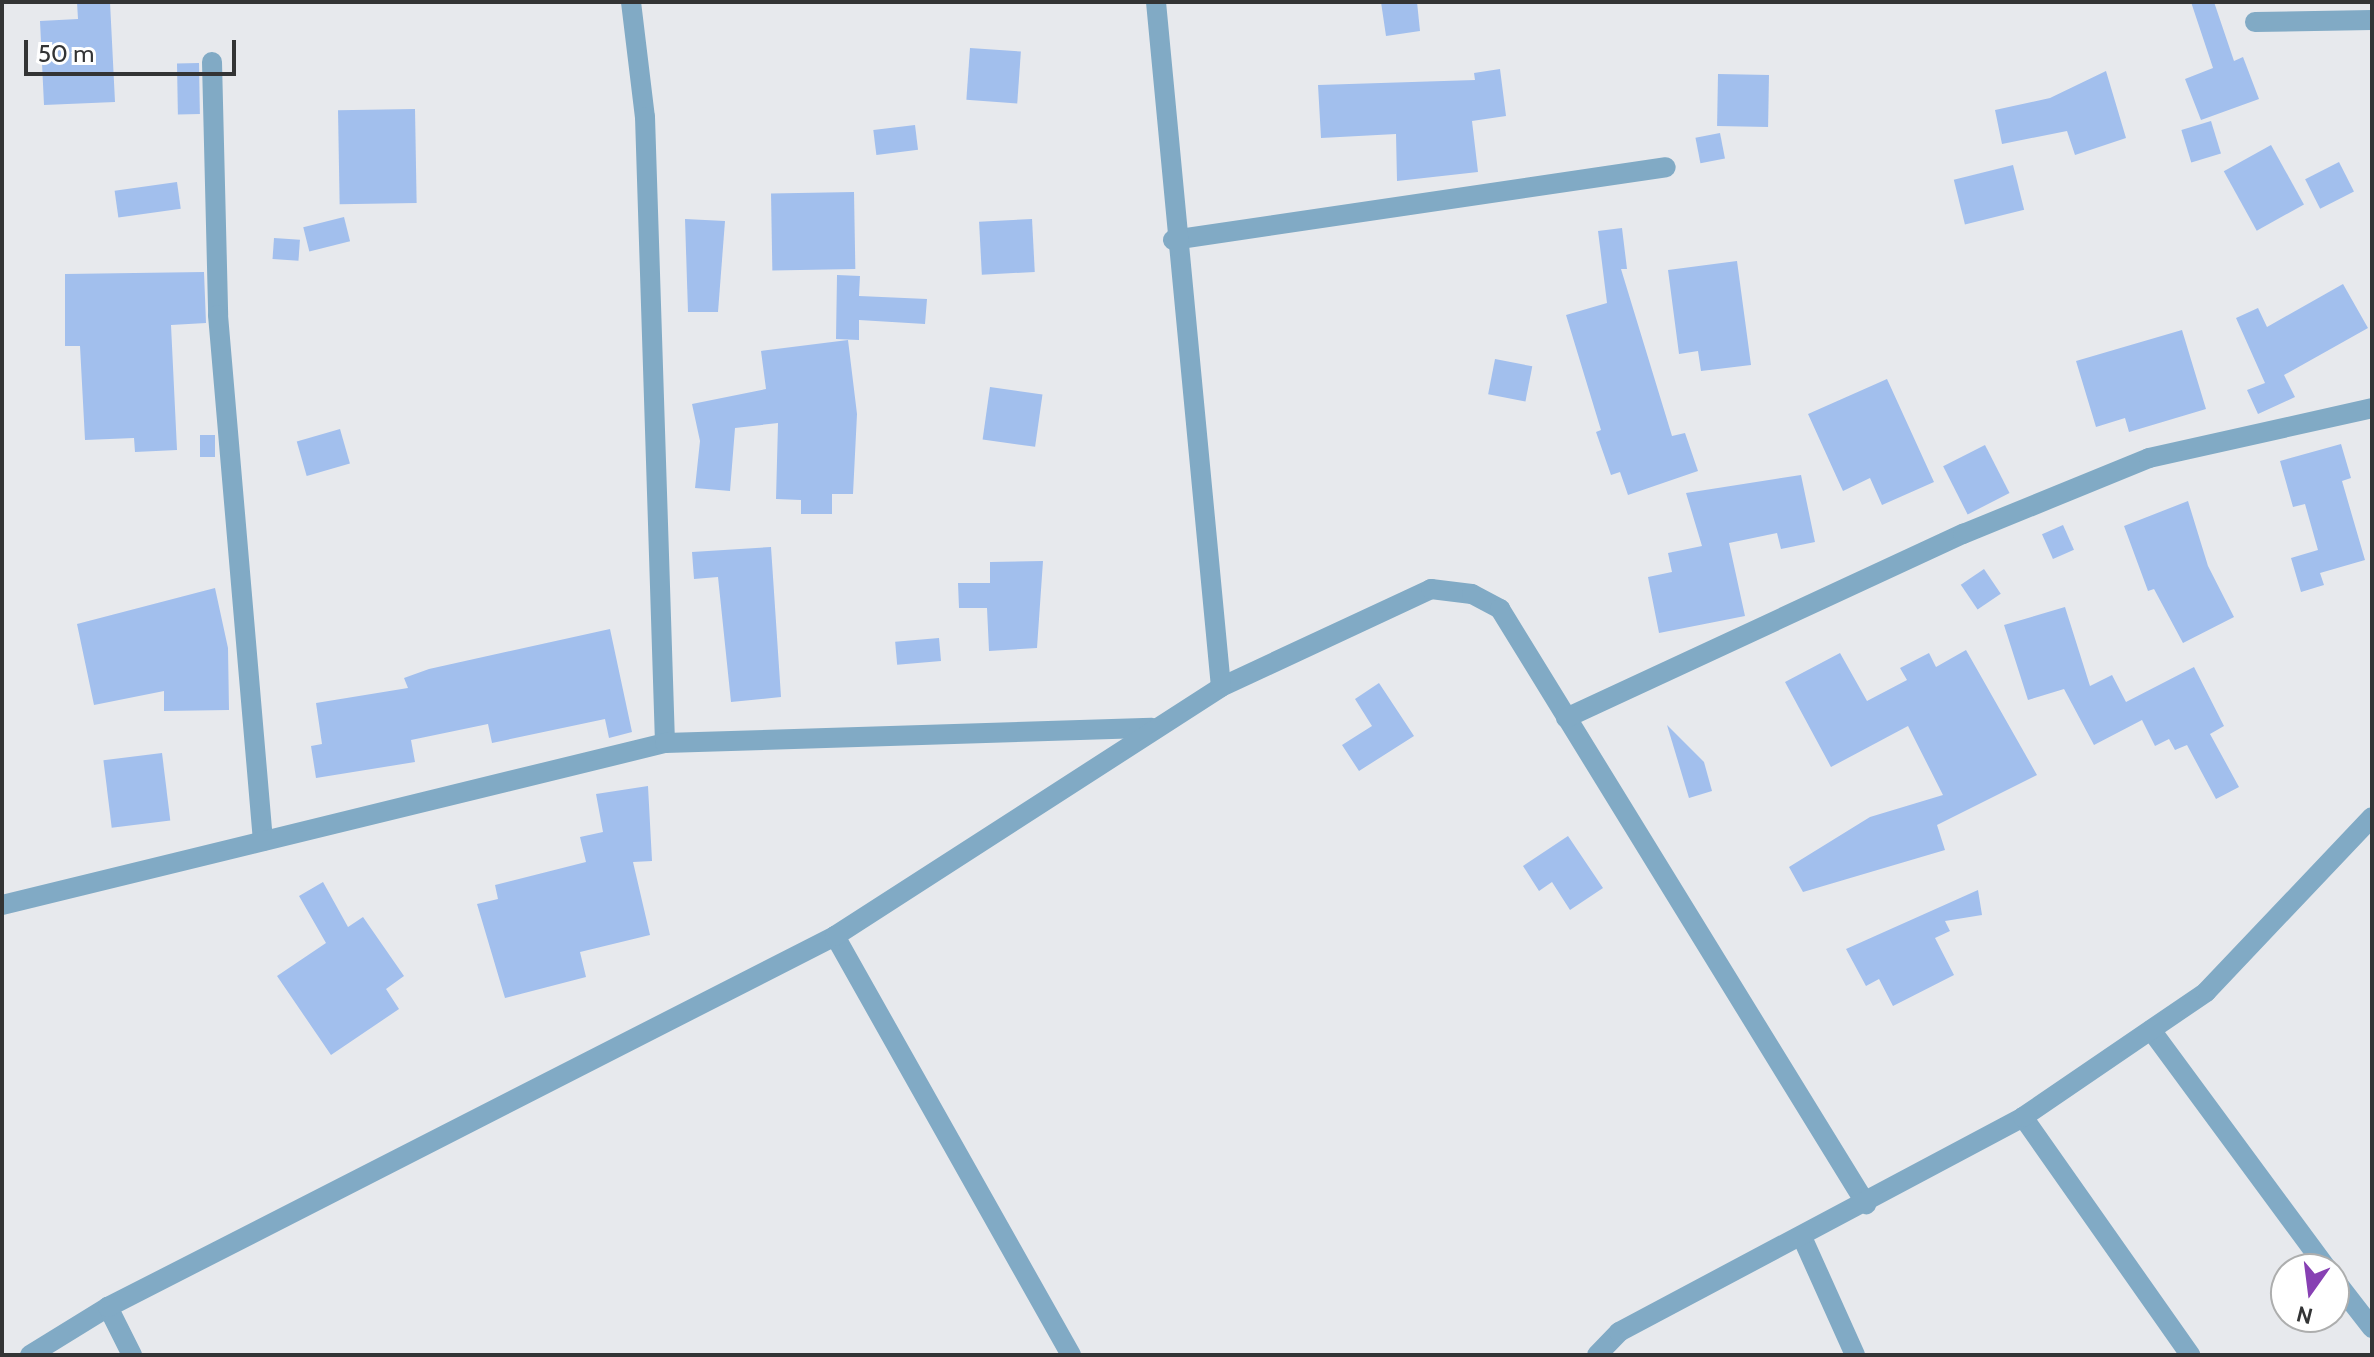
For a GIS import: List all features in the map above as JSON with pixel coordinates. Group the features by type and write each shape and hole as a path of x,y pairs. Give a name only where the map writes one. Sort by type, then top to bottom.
{"street":[{"path":"631,2 645,117 665,743"},
{"path":"1156,2 1173,240 1221,687"},
{"path":"2255,22 2372,20"},
{"path":"212,62 218,315 263,841"},
{"path":"1173,240 1666,167"},
{"path":"1566,718 1963,534 2149,458 2372,408"},
{"path":"30,1355 108,1307 835,936 1152,728 1221,687 1412,596 1451,589 1500,609 1866,1204"},
{"path":"2,905 665,743 1152,728"},
{"path":"1597,1355 1619,1332 1866,1204 2023,1117 2206,992 2372,817"},
{"path":"835,936 1071,1355"},
{"path":"2151,1030 2315,1253"},
{"path":"2023,1117 2190,1355"},
{"path":"1802,1237 1855,1355"},
{"path":"2350,1300 2372,1328"},
{"path":"108,1307 132,1355"}],"building":[{"path":"77,2 110,2 115,102 44,105 40,21 78,19"},
{"path":"1381,2 1417,2 1420,31 1386,36"},
{"path":"2191,2 2214,2 2234,61 2243,57 2259,99 2201,120 2185,79 2213,68"},
{"path":"970,48 1021,52 1017,103 966,100"},
{"path":"177,63 199,63 200,114 178,114"},
{"path":"1500,69 1506,116 1472,121 1478,172 1397,181 1396,134 1321,138 1318,85 1475,80 1474,73"},
{"path":"2106,71 2126,138 2075,155 2067,131 2002,144 1995,110 2050,98"},
{"path":"1718,74 1769,75 1768,127 1717,126"},
{"path":"415,109 417,203 340,204 338,110"},
{"path":"2211,121 2221,154 2191,163 2181,130"},
{"path":"915,125 918,150 876,155 873,130"},
{"path":"1720,133 1725,159 1700,163 1695,138"},
{"path":"2271,145 2304,204 2257,231 2224,171"},
{"path":"2339,162 2354,191 2320,209 2305,179"},
{"path":"2013,165 2024,210 1965,224 1954,180"},
{"path":"177,182 181,209 118,218 115,191"},
{"path":"854,192 855,269 772,270 771,193"},
{"path":"344,217 350,241 309,251 303,227"},
{"path":"685,219 725,221 718,312 688,312"},
{"path":"1032,219 1035,272 982,275 979,222"},
{"path":"1622,228 1627,269 1621,269 1672,436 1685,433 1698,471 1628,495 1620,472 1611,475 1596,432 1601,430 1566,315 1607,303 1598,231"},
{"path":"274,238 300,240 298,261 273,259"},
{"path":"1737,261 1751,365 1701,371 1698,351 1679,354 1668,270"},
{"path":"204,272 206,323 171,325 177,450 135,452 134,438 85,440 80,346 65,346 65,274"},
{"path":"837,275 860,276 859,296 927,299 925,324 859,320 859,340 836,339"},
{"path":"2343,284 2368,328 2284,375 2295,397 2258,414 2247,390 2265,383 2236,318 2258,308 2267,327"},
{"path":"2182,330 2206,409 2129,432 2125,418 2096,427 2076,361"},
{"path":"848,340 857,414 853,494 832,494 832,514 801,514 801,500 776,499 778,423 735,428 730,491 695,488 700,441 692,404 766,389 761,351"},
{"path":"1495,359 1532,366 1525,402 1488,394"},
{"path":"1887,379 1934,482 1882,505 1870,478 1843,491 1808,414"},
{"path":"990,387 1042,394 1035,447 983,439"},
{"path":"340,429 350,464 307,476 297,441"},
{"path":"200,435 215,435 215,457 200,457"},
{"path":"2341,444 2351,478 2342,481 2365,560 2320,573 2324,585 2301,592 2291,558 2318,550 2305,504 2293,507 2280,461"},
{"path":"1985,445 2010,493 1968,514 1943,466"},
{"path":"1801,475 1815,542 1781,549 1777,533 1729,543 1745,616 1659,633 1648,577 1672,572 1668,553 1702,546 1686,493"},
{"path":"2188,501 2208,566 2234,617 2183,643 2154,589 2148,591 2124,526"},
{"path":"2063,525 2074,550 2053,559 2042,534"},
{"path":"771,547 781,697 731,702 718,577 694,579 692,552"},
{"path":"1043,561 1037,648 989,651 987,608 959,608 958,583 990,583 990,562"},
{"path":"1984,569 2001,594 1978,610 1961,585"},
{"path":"215,588 228,648 229,710 164,711 164,691 94,705 77,624"},
{"path":"2065,607 2090,686 2112,675 2126,702 2194,667 2224,726 2210,734 2239,787 2216,799 2187,745 2175,750 2169,739 2155,746 2142,720 2094,745 2064,689 2028,700 2004,625"},
{"path":"610,629 632,732 609,738 605,719 492,743 488,724 411,740 415,762 316,778 311,746 322,744 316,703 408,688 404,678 429,669"},
{"path":"939,638 941,661 897,665 895,642"},
{"path":"1966,650 2037,775 1937,825 1945,850 1803,892 1789,867 1870,817 1943,795 1908,726 1831,767 1785,682 1840,653 1867,701 1907,680 1900,668 1929,653 1936,667"},
{"path":"1379,683 1414,736 1359,771 1342,745 1372,726 1355,699"},
{"path":"1667,725 1704,762 1712,791 1689,798"},
{"path":"162,753 170,820 112,828 103,760"},
{"path":"648,786 652,861 633,862 650,935 580,952 586,977 505,998 477,904 498,899 495,885 586,862 580,837 603,832 596,794"},
{"path":"1568,836 1603,888 1570,910 1552,882 1539,891 1523,866"},
{"path":"323,882 348,927 363,917 404,976 386,989 399,1009 331,1055 277,976 326,943 299,896"},
{"path":"1978,890 1982,915 1945,921 1950,931 1935,938 1954,975 1893,1006 1879,979 1866,986 1846,949"}]}
